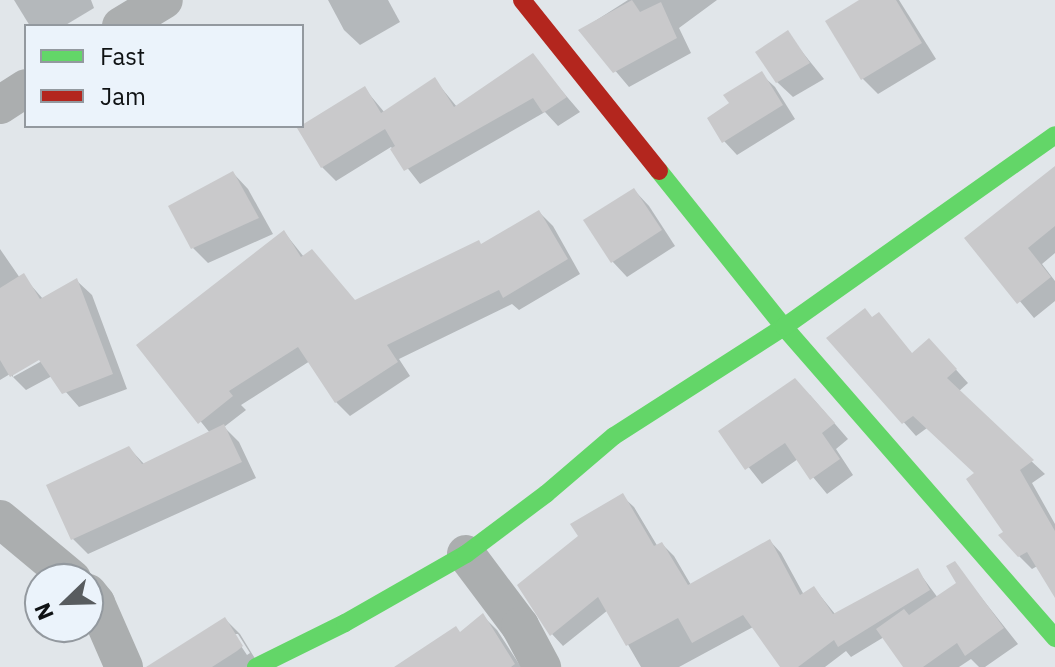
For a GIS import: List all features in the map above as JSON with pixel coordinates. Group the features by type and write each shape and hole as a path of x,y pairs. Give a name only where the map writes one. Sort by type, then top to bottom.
{"street":[{"path":"123,15 164,0"},
{"path":"522,0 784,327 1055,638"},
{"path":"0,105 24,89"},
{"path":"256,667 345,623 466,554 546,494 614,436 784,327 1055,135"},
{"path":"0,519 53,563"},
{"path":"466,554 520,626 542,667"},
{"path":"104,621 124,667"}],"building":[{"path":"632,0 640,12 661,2 677,38 613,73 578,30"},
{"path":"859,0 896,0 922,43 861,80 825,21"},
{"path":"788,30 810,63 776,83 755,52"},
{"path":"533,53 567,97 543,113 533,98 404,171 390,149 395,146 385,129 321,168 297,128 304,128 304,124 365,86 381,113 435,77 454,107"},
{"path":"762,71 783,105 722,143 707,118 729,103 723,95"},
{"path":"1055,166 1055,226 1028,248 1051,277 1017,304 964,238"},
{"path":"233,171 259,218 191,249 168,206"},
{"path":"634,188 662,230 611,263 583,220"},
{"path":"539,210 568,259 503,298 499,290 387,345 398,362 335,403 298,347 229,391 233,396 198,424 136,345 284,230 301,257 312,249 355,300 479,240 481,244"},
{"path":"24,273 40,299 77,278 113,374 62,394 39,360 10,377 0,360 0,288"},
{"path":"865,308 872,317 879,312 912,353 929,338 957,369 947,378 1034,460 1020,470 1055,531 1055,598 1027,552 1018,557 998,535 1003,532 966,479 974,473 913,416 902,424 826,338"},
{"path":"795,378 835,423 822,433 840,459 810,480 785,443 745,470 718,431"},
{"path":"224,424 242,462 71,540 46,485 129,446 142,464"},
{"path":"623,493 654,546 662,542 688,585 770,539 800,595 814,586 833,614 918,568 930,590 838,647 834,640 798,667 780,667 743,615 692,643 678,618 626,646 598,597 550,636 517,585 578,536 570,524"},
{"path":"955,561 1004,628 965,656 957,643 923,667 903,667 876,629 904,609 909,615 956,583 946,566"},
{"path":"483,613 515,664 511,667 394,667 456,626 460,632"},
{"path":"225,617 243,646 212,667 146,667"}],"traffic: fast":[{"path":"256,667 345,623 466,554 546,494 614,436 784,327 1055,135"},
{"path":"659,171 784,327 1055,638"}],"traffic: jam":[{"path":"522,0 659,171"}]}
